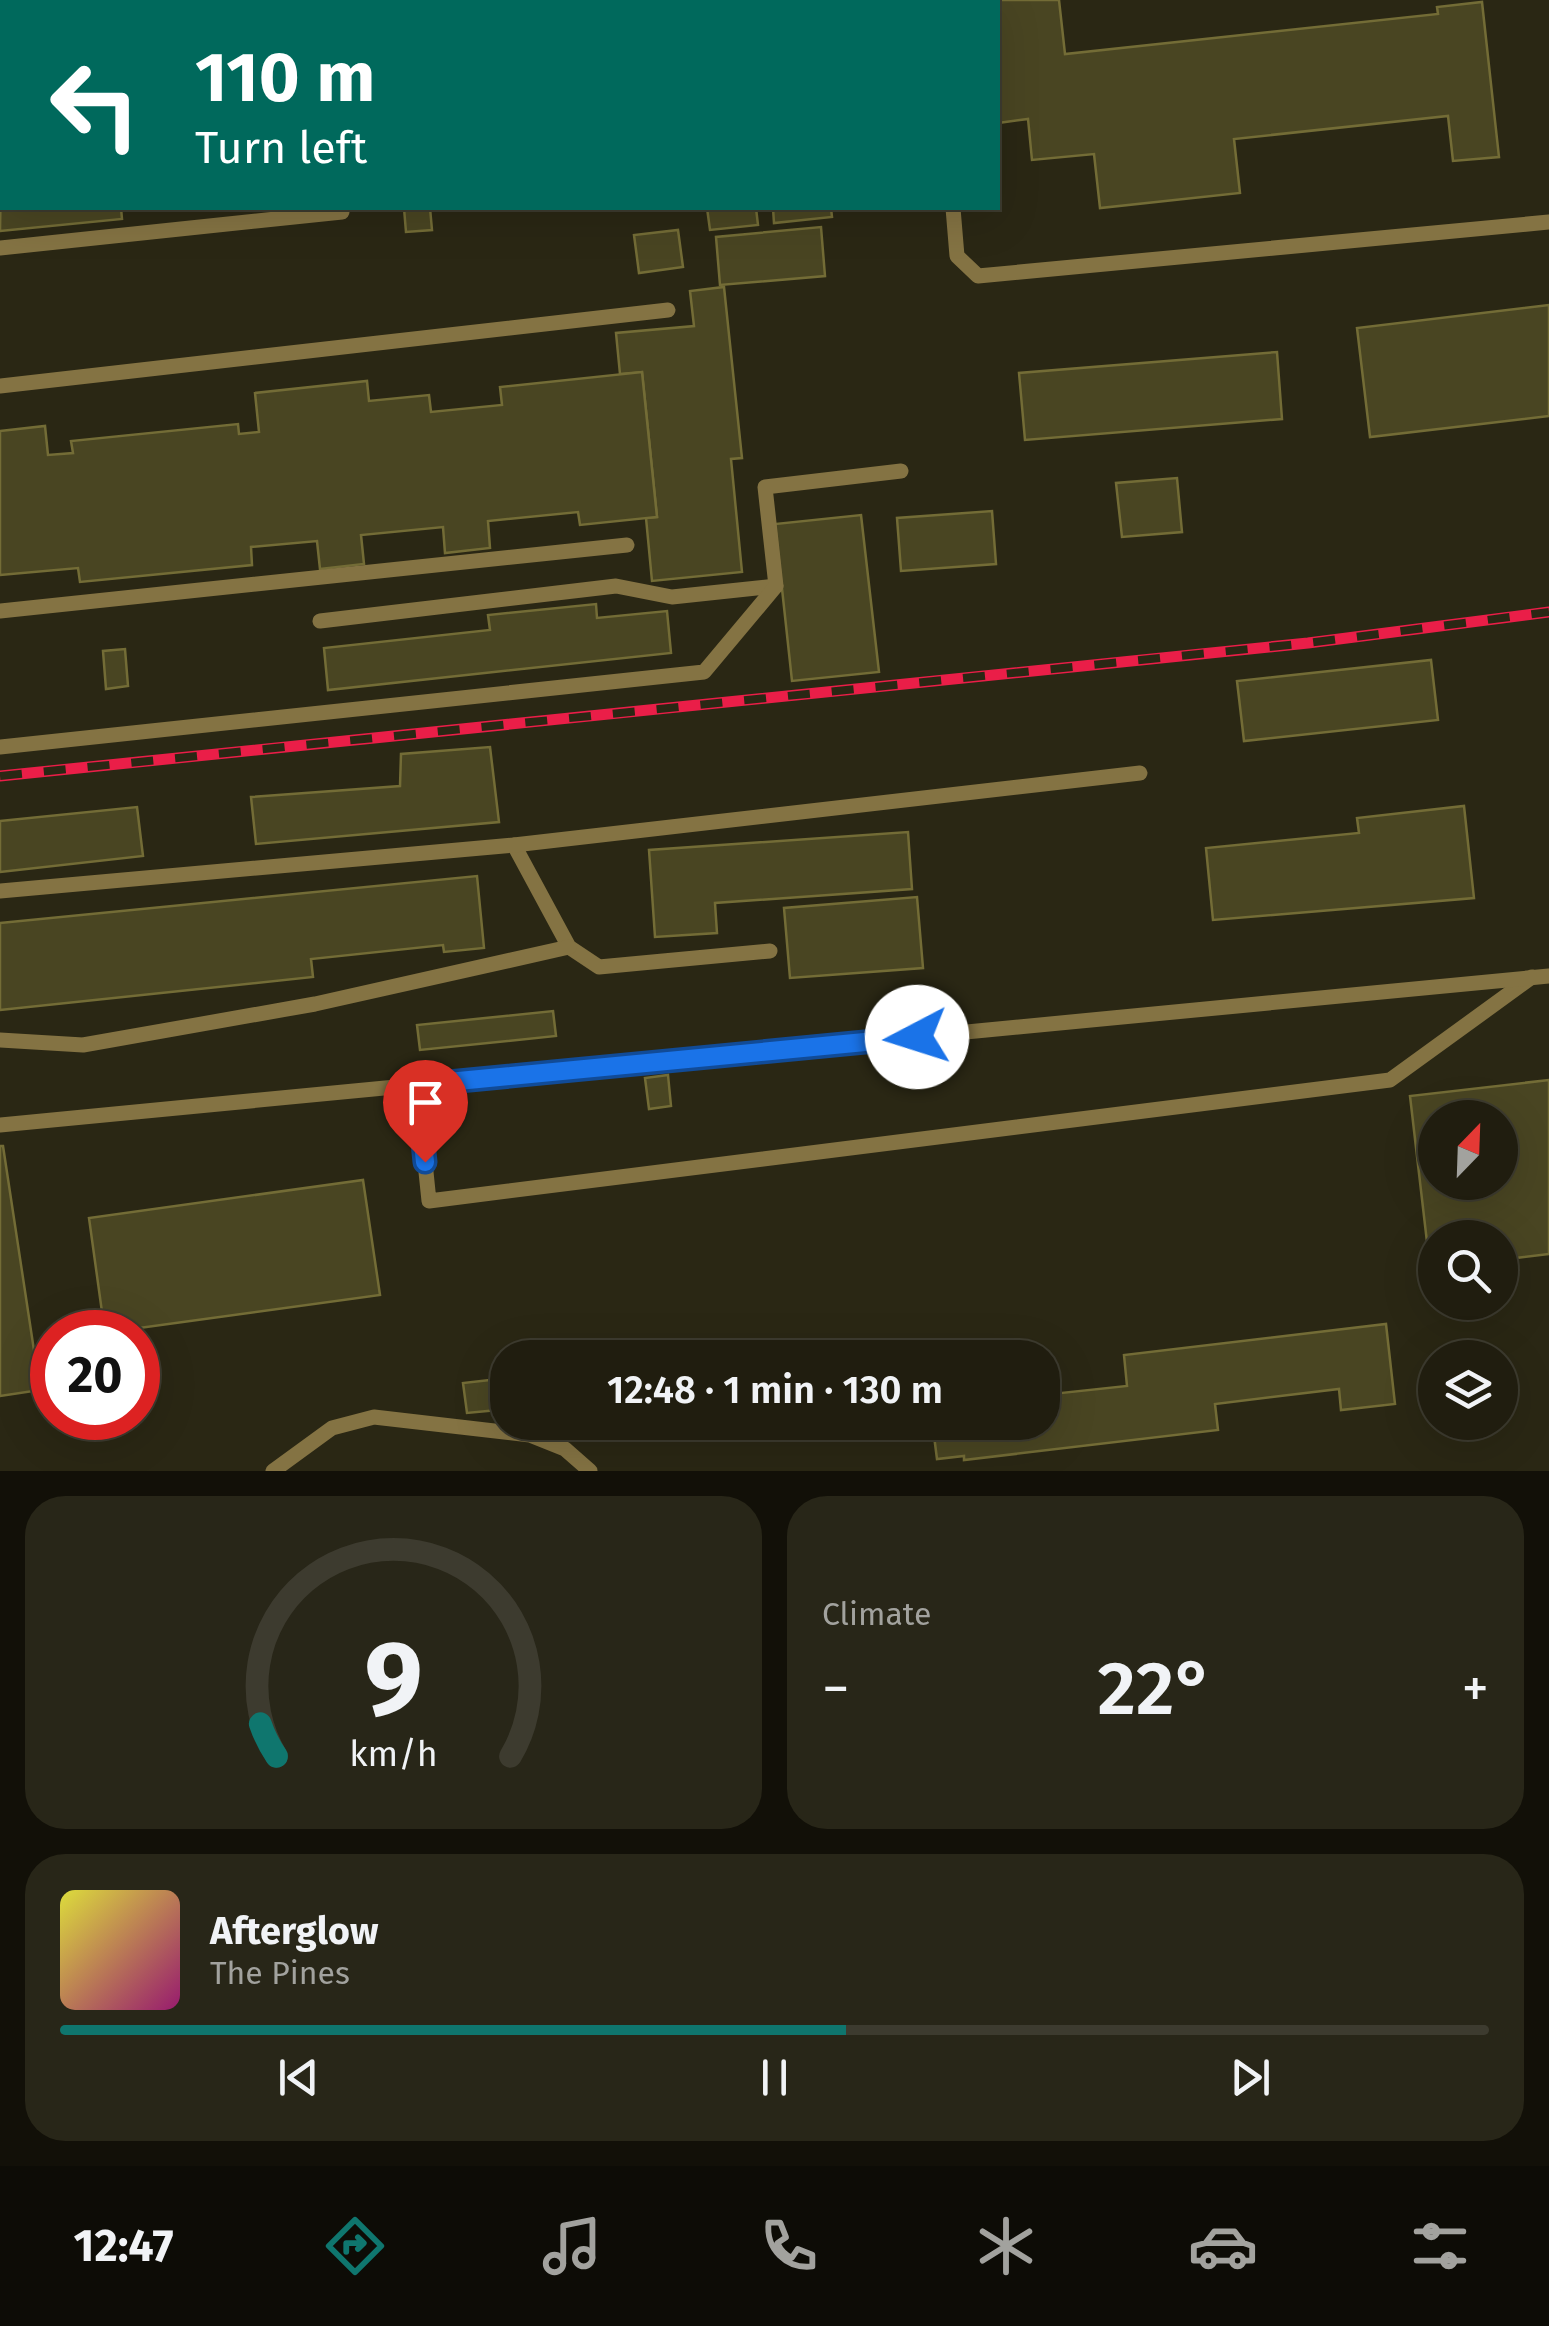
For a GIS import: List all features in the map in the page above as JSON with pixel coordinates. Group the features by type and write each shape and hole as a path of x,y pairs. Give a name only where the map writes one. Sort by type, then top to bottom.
{"lane":[{"path":"953,210 956,256 978,276 1549,222"},
{"path":"0,248 342,212"},
{"path":"0,386 668,310"},
{"path":"0,747 704,672 776,586 766,487 901,471"},
{"path":"0,611 628,545"},
{"path":"320,621 616,586 672,597 776,586"},
{"path":"0,890 514,844 1140,773"},
{"path":"514,844 570,947 599,967 770,951"},
{"path":"0,1040 83,1045 315,1004 570,947"},
{"path":"417,1085 429,1201 1390,1080 1541,977"},
{"path":"0,1125 1541,977"},
{"path":"273,1471 332,1428 374,1417 530,1435 565,1449 590,1471"}],"building":[{"path":"1000,0 1059,0 1065,54 1438,14 1437,7 1482,2 1499,157 1453,161 1448,116 1234,139 1240,193 1100,208 1094,154 1032,160 1028,119 1000,123"},
{"path":"0,210 121,210 122,219 0,231"},
{"path":"404,210 430,210 432,230 406,232"},
{"path":"707,210 756,210 758,225 710,230"},
{"path":"773,210 831,210 832,217 774,223"},
{"path":"821,227 825,276 720,285 716,237"},
{"path":"678,230 683,267 639,273 634,235"},
{"path":"724,287 742,458 731,459 742,572 652,581 646,518 657,517 642,372 620,374 616,333 694,326 690,291"},
{"path":"1549,305 1549,416 1370,437 1357,328"},
{"path":"1277,352 1282,419 1025,440 1019,373"},
{"path":"642,372 657,517 580,525 578,512 488,521 490,548 445,553 443,527 361,535 364,564 320,569 317,541 251,547 252,565 80,582 78,568 0,575 0,431 45,426 48,455 73,453 71,441 238,424 239,434 259,432 255,393 367,381 369,401 429,395 431,412 502,405 500,387"},
{"path":"1177,478 1182,532 1122,537 1116,483"},
{"path":"992,511 996,564 901,571 897,518"},
{"path":"861,515 879,672 792,681 775,524"},
{"path":"596,604 597,618 667,611 671,653 328,690 324,648 490,630 488,615"},
{"path":"125,649 128,686 106,689 103,651"},
{"path":"1431,660 1438,720 1244,741 1237,681"},
{"path":"490,747 499,822 256,844 251,797 400,786 401,754"},
{"path":"1464,806 1474,898 1213,920 1206,848 1359,833 1357,818"},
{"path":"137,807 143,856 0,872 0,821"},
{"path":"908,832 912,889 715,903 717,933 655,937 649,850"},
{"path":"477,876 484,948 444,952 443,945 311,959 313,977 0,1010 0,923"},
{"path":"917,897 923,968 790,978 784,908"},
{"path":"553,1011 556,1036 420,1050 417,1025"},
{"path":"668,1075 671,1106 649,1109 645,1078"},
{"path":"1549,1080 1549,1254 1518,1258 1518,1220 1424,1220 1422,1200 1518,1200 1518,1100 1418,1100 1418,1165 1410,1096"},
{"path":"3,1146 30,1324 30,1392 0,1396"},
{"path":"363,1180 380,1295 160,1325 160,1310 102,1310 89,1218"},
{"path":"1386,1324 1395,1404 1341,1410 1339,1389 1215,1404 1218,1430 964,1460 964,1456 937,1459 935,1440 1060,1440 1060,1393 1127,1386 1124,1355"},
{"path":"490,1380 490,1411 467,1413 463,1383"}],"railway":[{"path":"0,776 1308,643 1549,612"}],"route":[{"path":"425,1162 417,1085 917,1037"}]}
